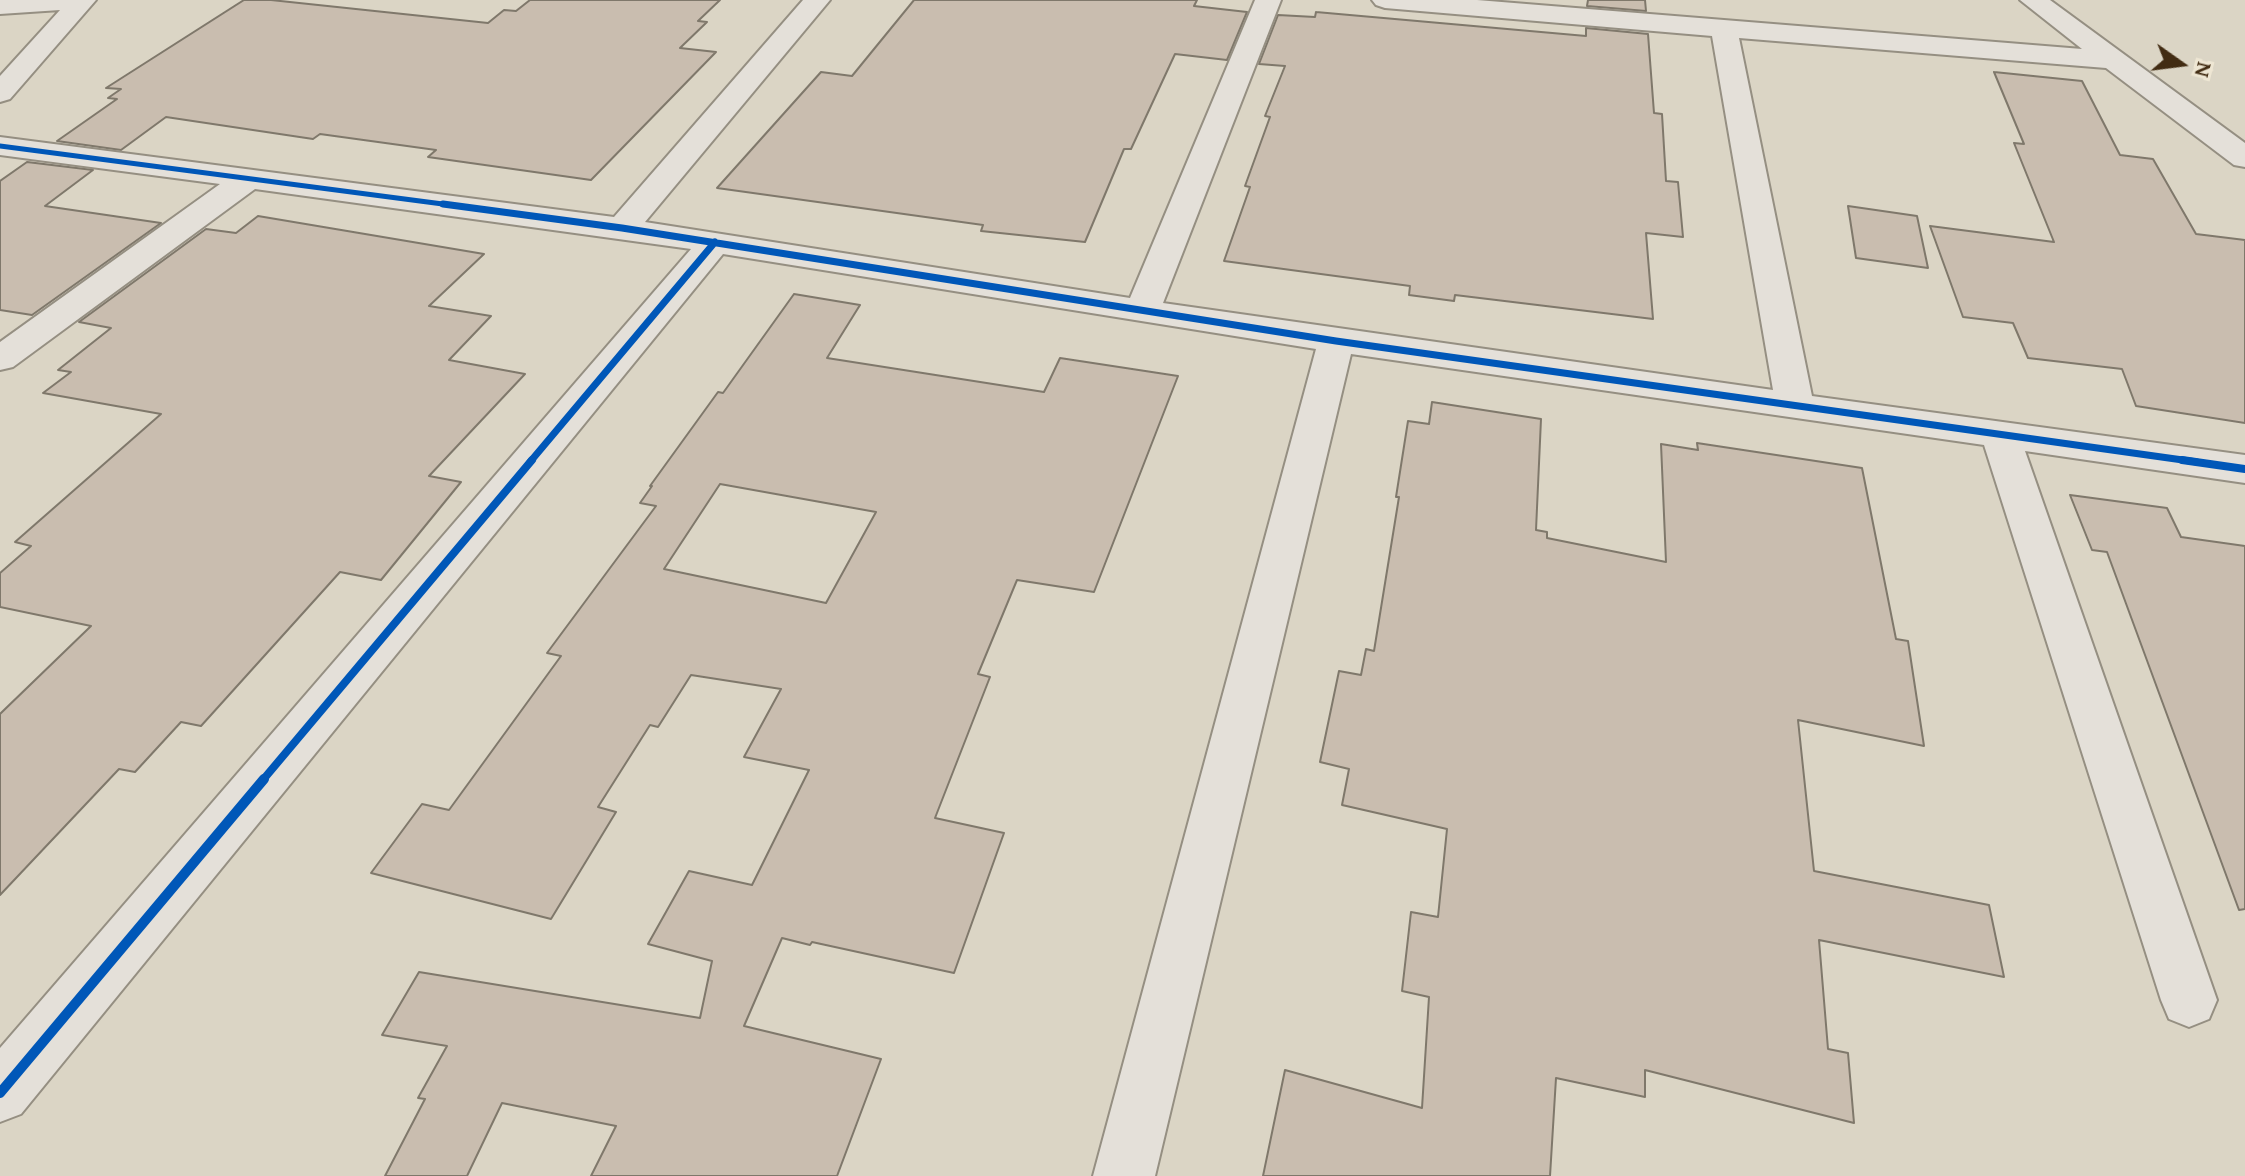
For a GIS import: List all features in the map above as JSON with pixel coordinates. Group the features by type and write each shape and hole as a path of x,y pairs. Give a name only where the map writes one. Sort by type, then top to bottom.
{"street":[{"path":"0,6 83,0"},
{"path":"0,93 83,0"},
{"path":"622,228 817,0"},
{"path":"1143,309 1268,0"},
{"path":"1385,0 2111,60"},
{"path":"2033,0 2245,158"},
{"path":"1724,29 1795,404"},
{"path":"0,146 622,228 1336,341 2245,469"},
{"path":"0,359 248,179"},
{"path":"0,1093 715,242"},
{"path":"1124,1176 1336,341"},
{"path":"1999,432 2189,1000"}],"building":[{"path":"244,0 271,0 488,23 504,10 516,11 530,0 720,0 698,21 707,22 680,48 716,52 591,180 428,157 436,150 320,134 313,139 166,117 121,150 57,141 117,99 108,98 121,89 106,88"},
{"path":"914,0 1197,0 1194,6 1247,12 1227,60 1175,54 1131,149 1124,149 1085,242 981,231 983,225 717,188 821,72 852,76"},
{"path":"1588,0 1645,0 1646,11 1587,6"},
{"path":"1316,12 1586,36 1586,28 1648,34 1654,113 1662,114 1666,181 1678,182 1683,237 1646,233 1653,319 1455,295 1454,301 1409,295 1410,286 1224,261 1250,187 1245,186 1270,117 1265,116 1285,66 1259,64 1278,15 1315,17"},
{"path":"1994,72 2082,81 2120,155 2153,159 2196,234 2245,240 2245,423 2136,406 2122,369 2028,358 2013,323 1963,317 1930,226 2054,242 2014,143 2024,144"},
{"path":"27,162 93,170 45,206 161,223 32,315 0,310 0,181"},
{"path":"1848,206 1917,216 1928,268 1856,258"},
{"path":"258,216 484,254 429,306 491,316 449,360 525,374 429,476 461,482 381,580 340,572 201,726 181,722 135,772 119,769 0,895 0,714 91,626 0,607 0,573 31,546 15,542 161,414 43,393 71,372 58,370 111,328 79,322 206,229 236,233"},
{"path":"794,294 860,305 827,358 1044,392 1060,358 1178,376 1094,592 1017,580 978,674 990,677 935,818 1004,833 954,973 782,938 744,1026 881,1059 837,1176 591,1176 616,1126 502,1103 467,1176 385,1176 425,1099 418,1098 447,1046 382,1035 419,972 700,1018 712,961 648,944 689,871 752,885 809,770 744,757 781,689 691,675 658,727 650,725 598,807 616,812 551,919 371,873 422,804 449,810 561,656 547,653 656,506 640,503 650,486 718,392 723,393","holes":["720,484 876,512 826,603 664,569"]},
{"path":"1432,402 1541,419 1536,530 1547,532 1547,538 1666,562 1661,444 1698,450 1697,443 1862,468 1896,639 1908,641 1924,746 1798,720 1814,871 1989,905 2004,977 1819,940 1828,1049 1848,1053 1854,1123 1645,1070 1645,1097 1556,1078 1550,1176 1263,1176 1285,1070 1422,1108 1429,997 1402,991 1411,912 1438,917 1447,829 1342,805 1349,769 1320,762 1339,671 1361,675 1366,649 1374,651 1408,421 1429,424"},
{"path":"2070,495 2167,508 2181,537 2245,546 2245,909 2239,910 2107,552 2092,550"}],"cycle path":[{"path":"0,146 622,228 1336,341 2245,469"},
{"path":"0,1093 715,242"}]}
